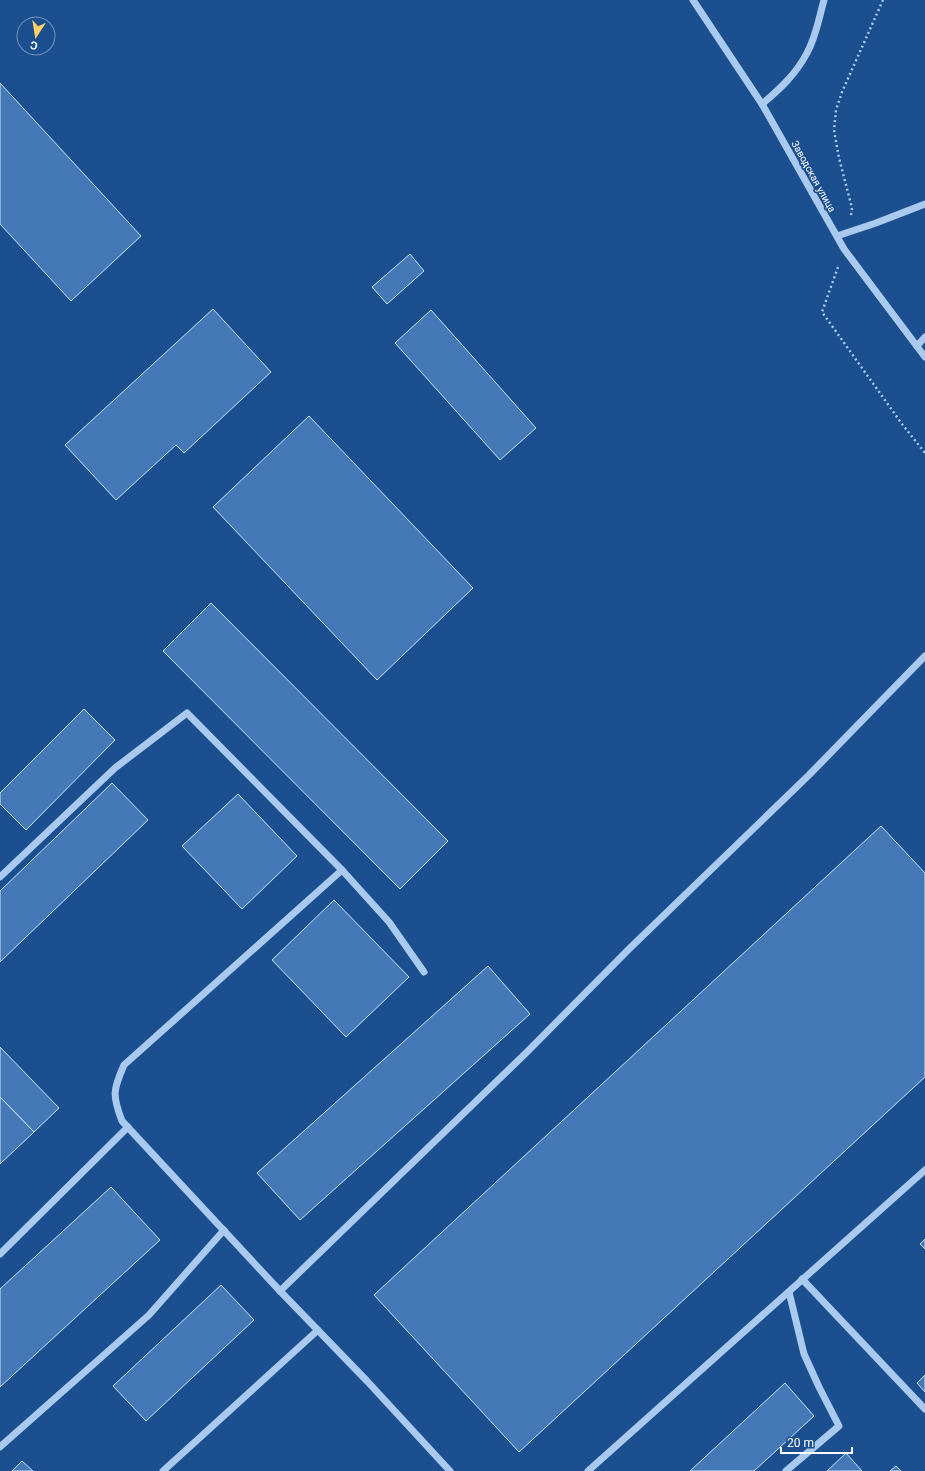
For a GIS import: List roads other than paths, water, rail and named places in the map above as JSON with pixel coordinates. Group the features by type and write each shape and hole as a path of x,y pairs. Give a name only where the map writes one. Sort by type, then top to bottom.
{"street":[{"name":"Заводская улица","path":"692,0 762,104 844,249 925,357"},
{"path":"762,104 780,90 794,74 808,53 824,0"},
{"path":"837,236 925,204"},
{"path":"917,346 925,337"},
{"path":"280,1291 809,774 925,656"},
{"path":"0,877 115,768 187,712 342,870 389,922 424,972"},
{"path":"342,870 124,1065 115,1084 116,1104 122,1121 280,1291 368,1381 450,1471"},
{"path":"0,1254 128,1127"},
{"path":"588,1471 925,1170"},
{"path":"0,1447 149,1314 224,1230"},
{"path":"802,1279 925,1409"},
{"path":"786,1471 839,1426 804,1354 789,1292"},
{"path":"163,1471 318,1330"}]}
